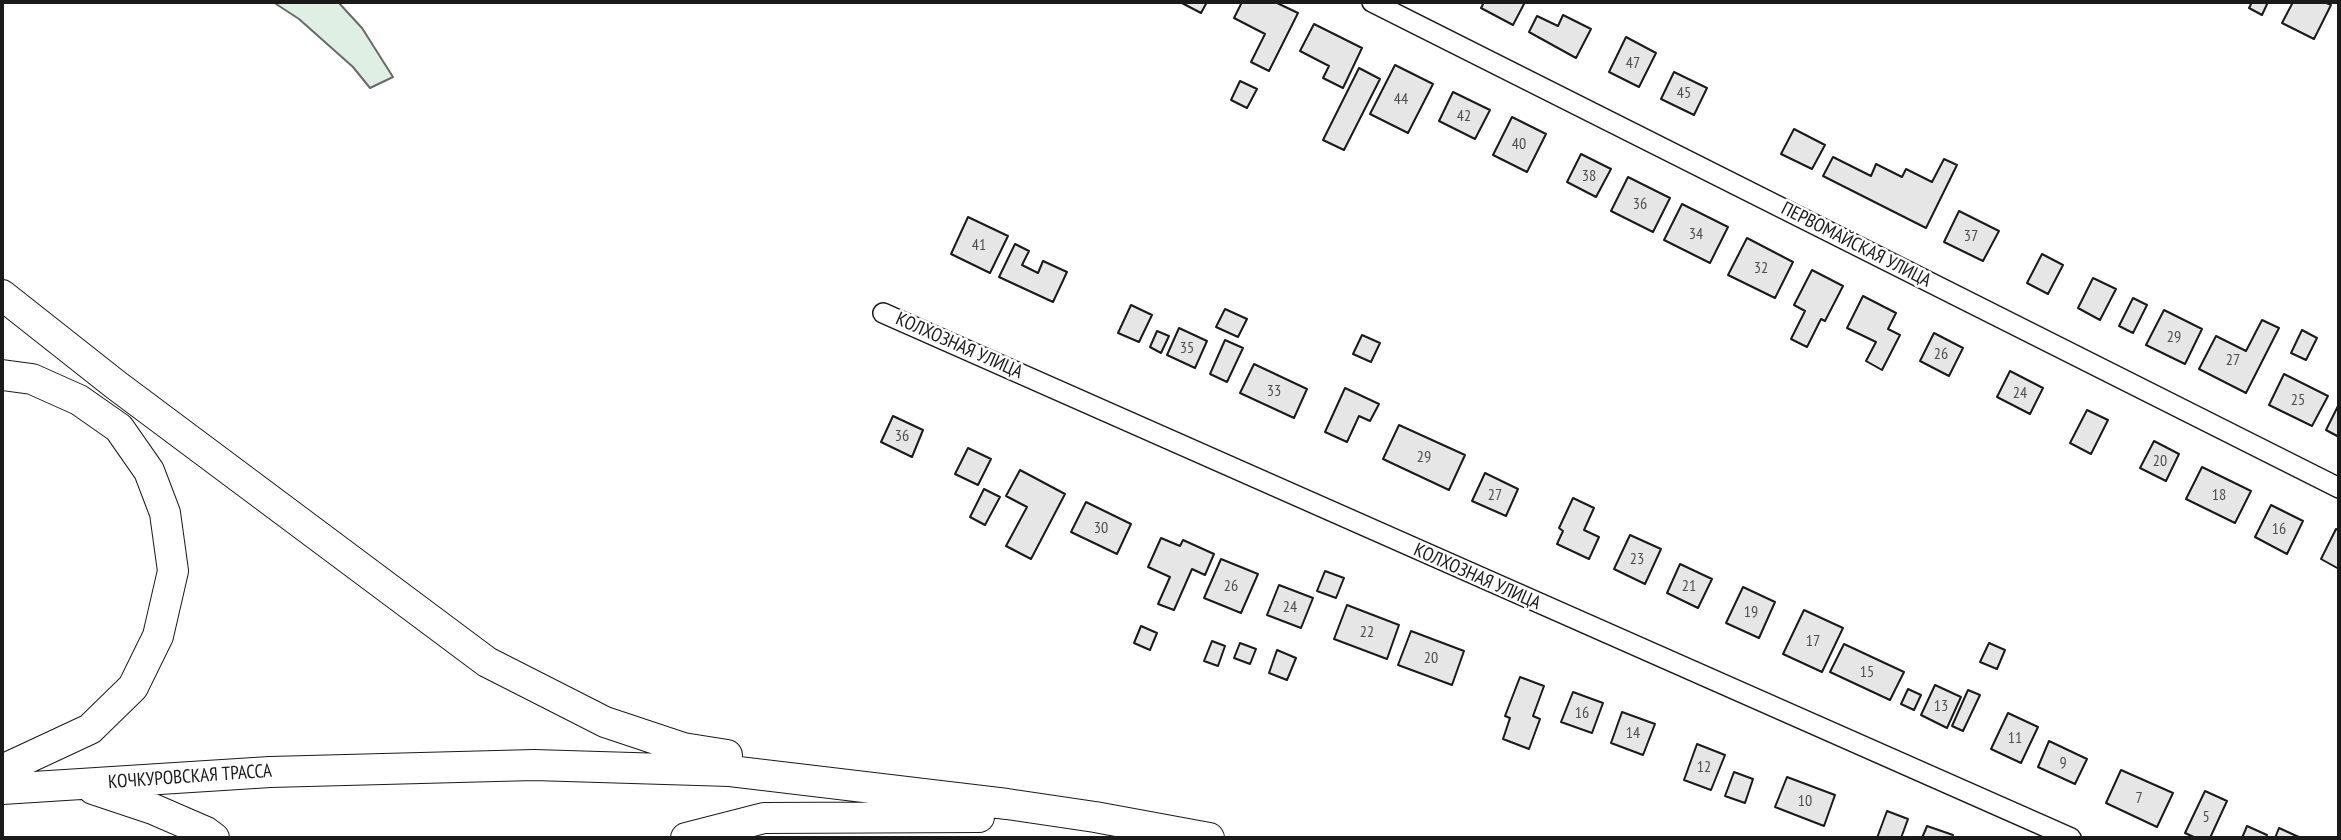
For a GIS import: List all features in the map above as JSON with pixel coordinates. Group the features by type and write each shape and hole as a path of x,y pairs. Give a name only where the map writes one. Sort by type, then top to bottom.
{"main road":[{"path":"2,295 116,385 487,662 606,722 682,748 903,782 1007,804 1209,838"},
{"path":"2,374 32,379 79,400 119,428 149,471 165,513 173,571 158,636 133,687 90,729 2,770"},
{"name":"КОЧКУРОВСКАЯ ТРАССА","path":"2,789 270,772 534,765 730,771 1007,804"},
{"path":"79,785 153,809 214,838"},
{"path":"685,838 764,818 1095,817"}],"street":[{"name":"ПЕРВОМАЙСКАЯ УЛИЦА","path":"1372,2 2339,488"},
{"name":"КОЛХОЗНАЯ УЛИЦА","path":"883,313 2071,838"}],"green space":[{"path":"273,2 338,2 362,28 393,77 370,88 353,67 299,19"}],"building":[{"path":"1180,2 1207,2 1201,13"},
{"path":"1242,2 1275,2 1298,13 1269,71 1251,62 1265,34 1234,18"},
{"path":"1484,2 1525,2 1513,25 1481,8"},
{"path":"2252,2 2268,2 2262,15 2249,8"},
{"path":"2293,2 2324,2 2331,5 2314,39 2282,23"},
{"path":"1563,15 1591,29 1576,58 1529,32 1537,16 1558,26"},
{"path":"1314,24 1362,48 1343,88 1323,78 1329,66 1300,51"},
{"path":"1626,37 1656,53 1639,87 1609,72"},
{"path":"1395,65 1433,84 1408,133 1370,114"},
{"path":"1359,68 1380,79 1344,150 1323,140"},
{"path":"1674,72 1707,88 1694,115 1661,99"},
{"path":"1240,81 1257,89 1247,108 1231,100"},
{"path":"1453,92 1490,110 1475,139 1439,121"},
{"path":"1512,117 1546,134 1527,172 1493,155"},
{"path":"1794,129 1825,145 1812,169 1781,154"},
{"path":"1581,154 1611,169 1596,197 1567,182"},
{"path":"1833,157 1871,176 1876,164 1902,177 1906,169 1932,182 1944,159 1957,165 1926,228 1823,176"},
{"path":"1628,177 1670,198 1653,232 1611,211"},
{"path":"1682,204 1728,227 1710,263 1664,240"},
{"path":"1959,211 1999,231 1983,261 1944,242"},
{"path":"968,217 1008,236 990,273 951,254"},
{"path":"1747,238 1793,262 1775,298 1728,275"},
{"path":"1015,244 1029,251 1022,265 1038,273 1043,261 1067,272 1053,302 999,277"},
{"path":"2042,254 2063,265 2048,294 2027,283"},
{"path":"1812,270 1843,286 1825,321 1821,319 1807,347 1791,339 1805,311 1794,305"},
{"path":"2093,278 2116,289 2100,320 2078,308"},
{"path":"1863,296 1896,313 1888,329 1900,335 1882,370 1866,361 1876,342 1847,328"},
{"path":"2133,298 2147,305 2133,333 2119,326"},
{"path":"1131,305 1152,315 1139,342 1118,333"},
{"path":"1225,309 1247,319 1238,337 1216,327"},
{"path":"2164,310 2202,329 2185,364 2146,345"},
{"path":"2262,320 2279,328 2246,393 2199,369 2216,336 2246,351"},
{"path":"1179,328 1207,341 1195,368 1167,355"},
{"path":"2302,330 2317,338 2306,360 2291,353"},
{"path":"1157,331 1169,336 1161,353 1150,347"},
{"path":"1934,333 1963,348 1949,376 1920,361"},
{"path":"1362,335 1380,343 1371,362 1353,354"},
{"path":"1225,340 1243,348 1227,382 1210,374"},
{"path":"1254,364 1307,389 1294,418 1240,393"},
{"path":"2010,371 2043,388 2030,414 1997,397"},
{"path":"2284,374 2328,396 2312,426 2269,405"},
{"path":"1345,388 1379,404 1370,421 1359,416 1347,442 1325,432"},
{"path":"2339,404 2339,437 2326,430"},
{"path":"2087,410 2108,420 2091,454 2070,443"},
{"path":"893,416 923,430 912,457 881,442"},
{"path":"1399,425 1465,455 1449,490 1383,459"},
{"path":"2154,441 2179,454 2166,481 2140,468"},
{"path":"968,448 991,459 978,485 955,474"},
{"path":"2202,467 2251,491 2235,523 2186,499"},
{"path":"1020,470 1065,494 1031,559 1006,546 1027,507 1006,496"},
{"path":"1485,473 1518,489 1506,516 1472,501"},
{"path":"984,489 1000,497 985,525 970,517"},
{"path":"1573,498 1594,508 1584,530 1599,537 1589,559 1557,544 1563,531 1559,528"},
{"path":"1086,502 1131,524 1117,554 1071,532"},
{"path":"2271,505 2303,521 2287,554 2255,537"},
{"path":"2336,529 2339,530 2339,569 2321,559"},
{"path":"1630,535 1661,549 1645,584 1614,569"},
{"path":"1161,538 1180,546 1183,540 1214,554 1205,575 1192,569 1174,610 1158,604 1170,577 1148,567"},
{"path":"1221,559 1258,574 1241,613 1204,598"},
{"path":"1680,564 1712,579 1698,608 1667,593"},
{"path":"1325,571 1344,578 1336,598 1317,591"},
{"path":"1279,585 1313,598 1301,628 1267,615"},
{"path":"1743,587 1775,602 1759,638 1726,623"},
{"path":"1347,605 1399,625 1387,659 1334,639"},
{"path":"1804,610 1843,628 1822,672 1783,654"},
{"path":"1141,626 1157,633 1150,650 1134,643"},
{"path":"1411,631 1464,651 1452,685 1398,665"},
{"path":"1212,641 1225,646 1218,666 1204,661"},
{"path":"1240,643 1256,649 1250,664 1234,658"},
{"path":"1989,643 2005,650 1997,669 1980,662"},
{"path":"1844,644 1904,672 1890,700 1830,672"},
{"path":"1277,650 1296,658 1287,680 1269,673"},
{"path":"1520,677 1544,686 1533,716 1540,719 1529,749 1503,739 1510,718 1505,716"},
{"path":"1935,685 1961,697 1947,728 1921,715"},
{"path":"1908,689 1921,695 1914,710 1901,704"},
{"path":"1968,690 1980,695 1963,731 1952,726"},
{"path":"1573,692 1603,703 1592,733 1561,722"},
{"path":"1622,712 1655,724 1643,755 1611,743"},
{"path":"2008,713 2038,727 2021,763 1991,749"},
{"path":"2049,741 2087,759 2075,784 2038,767"},
{"path":"1697,744 1725,755 1711,790 1684,780"},
{"path":"2121,770 2173,793 2157,827 2106,803"},
{"path":"1734,772 1753,779 1745,803 1725,796"},
{"path":"1787,777 1835,795 1824,826 1775,807"},
{"path":"2205,791 2227,801 2210,838 2196,838 2185,833"},
{"path":"1887,811 1908,819 1901,838 1877,838"},
{"path":"1927,826 1953,835 1952,838 1922,838"},
{"path":"2247,826 2267,835 2265,838 2242,838"},
{"path":"2279,828 2301,838 2275,838"}]}
